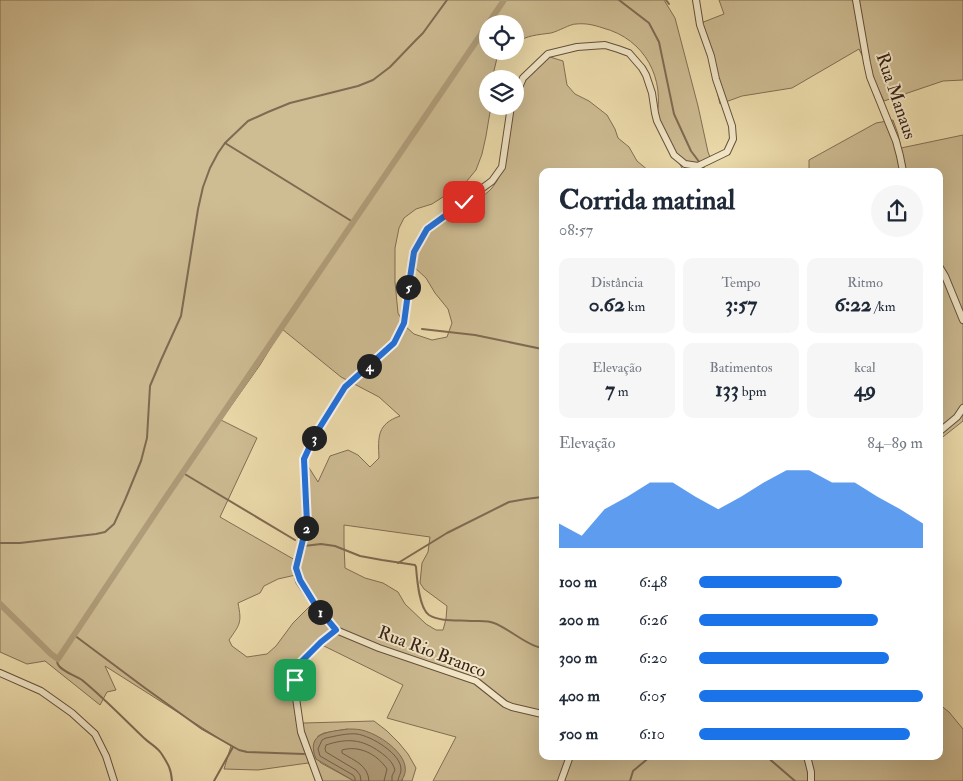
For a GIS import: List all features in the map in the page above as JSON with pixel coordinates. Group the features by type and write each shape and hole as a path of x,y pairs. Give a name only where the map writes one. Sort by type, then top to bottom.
{"street":[{"path":"524,77 548,54 577,46 605,45 629,53 646,75 652,93 657,121 674,155 685,164 698,166 727,152 733,139 732,126 700,25 696,0"},
{"name":"Rua Manaus","path":"856,0 870,77 896,142 902,168"},
{"path":"318,781 301,732 294,691 296,670 297,666 312,650 336,630 312,600 300,580 296,568 307,523 304,459 315,435 345,387 394,343 404,323 414,252 427,229 492,181 502,167 510,115"},
{"path":"943,273 963,320"},
{"path":"943,429 957,417 963,408"},
{"name":"Rua Rio Branco","path":"336,630 386,651 476,681 512,708 539,713"},
{"path":"0,673 41,691 72,713 95,734 106,756 114,781"},
{"path":"562,781 569,760"},
{"path":"808,760 811,781"}],"shaded area":[{"path":"0,0 664,0 675,18 712,162 690,168 682,168 656,120 658,90 655,76 649,63 641,51 618,33 593,25 576,24 551,33 524,38 524,15 479,15 479,60 497,60 494,70 479,70 479,115 490,115 482,154 476,170 466,182 432,204 416,209 404,218 399,228 395,248 395,282 398,313 405,326 414,334 432,340 447,337 452,323 448,309 426,278 413,266 416,257 431,231 443,221 486,194 497,181 504,166 513,115 524,115 524,83 528,77 550,57 563,61 567,85 575,94 589,101 607,115 618,138 629,147 637,161 645,168 539,168 539,760 943,760 943,707 963,729 963,781 433,781 456,737 387,718 403,685 320,644 296,668 296,721 304,723 374,721 387,731 408,754 416,768 412,781 401,781 403,780 347,729 324,733 318,736 315,754 321,763 354,781 322,781 308,763 258,770 224,769 231,746 105,666 116,690 107,692 100,705 45,661 27,664 0,652","holes":["282,329 341,377 379,397 400,416 392,419 380,432 379,458 370,467 358,455 348,450 330,456 318,482 306,463 309,524 295,560 220,517 257,438 221,420 260,365","344,525 430,537 428,552 422,563 420,583 424,589 447,606 443,630 436,630 426,624 405,604 398,592 383,583 365,578 345,568","300,574 313,603 267,654 247,657 232,646 229,640 239,623 238,603 260,593 264,586 278,579"]},
{"path":"719,0 963,0 963,80 943,81 884,101 859,49 792,88 742,96 720,104 701,23 724,14"},
{"path":"893,120 901,148 963,135 963,421 943,437 943,168 809,168 809,160 876,123"}],"water":[{"path":"348,729 363,730 375,735 397,751 405,766 405,773 401,781 354,781 316,759 313,750 316,738 327,733"}],"waterway":[{"path":"0,543 20,543 96,534 105,532 114,524 141,461 147,438 150,386 181,316 203,187 210,168 225,143 248,121 268,112 290,103 358,86 373,80 390,67 423,33 447,0"},
{"path":"494,15 504,0"},
{"path":"619,0 649,23 659,42 674,114 691,151 704,168"},
{"path":"666,0 669,4"},
{"path":"0,604 58,659 479,37"},
{"path":"225,143 353,222"},
{"path":"422,329 475,335 539,348"},
{"path":"183,473 295,540"},
{"path":"398,563 447,533 509,502 539,497"},
{"path":"304,546 321,544 335,546 360,556 415,565 421,600 429,615 444,620 492,622 539,648"},
{"path":"74,635 202,729 239,750 247,752 304,754"},
{"path":"58,659 58,664 61,668 82,680 159,751 169,766 172,781"},
{"path":"214,781 233,747"},
{"path":"630,781 633,771 646,760"},
{"path":"771,760 795,781"}],"route":[{"path":"295,680 297,666 336,630 316,606 300,580 296,568 307,523 304,459 315,435 345,387 394,343 404,323 414,252 427,229 464,202"}]}
